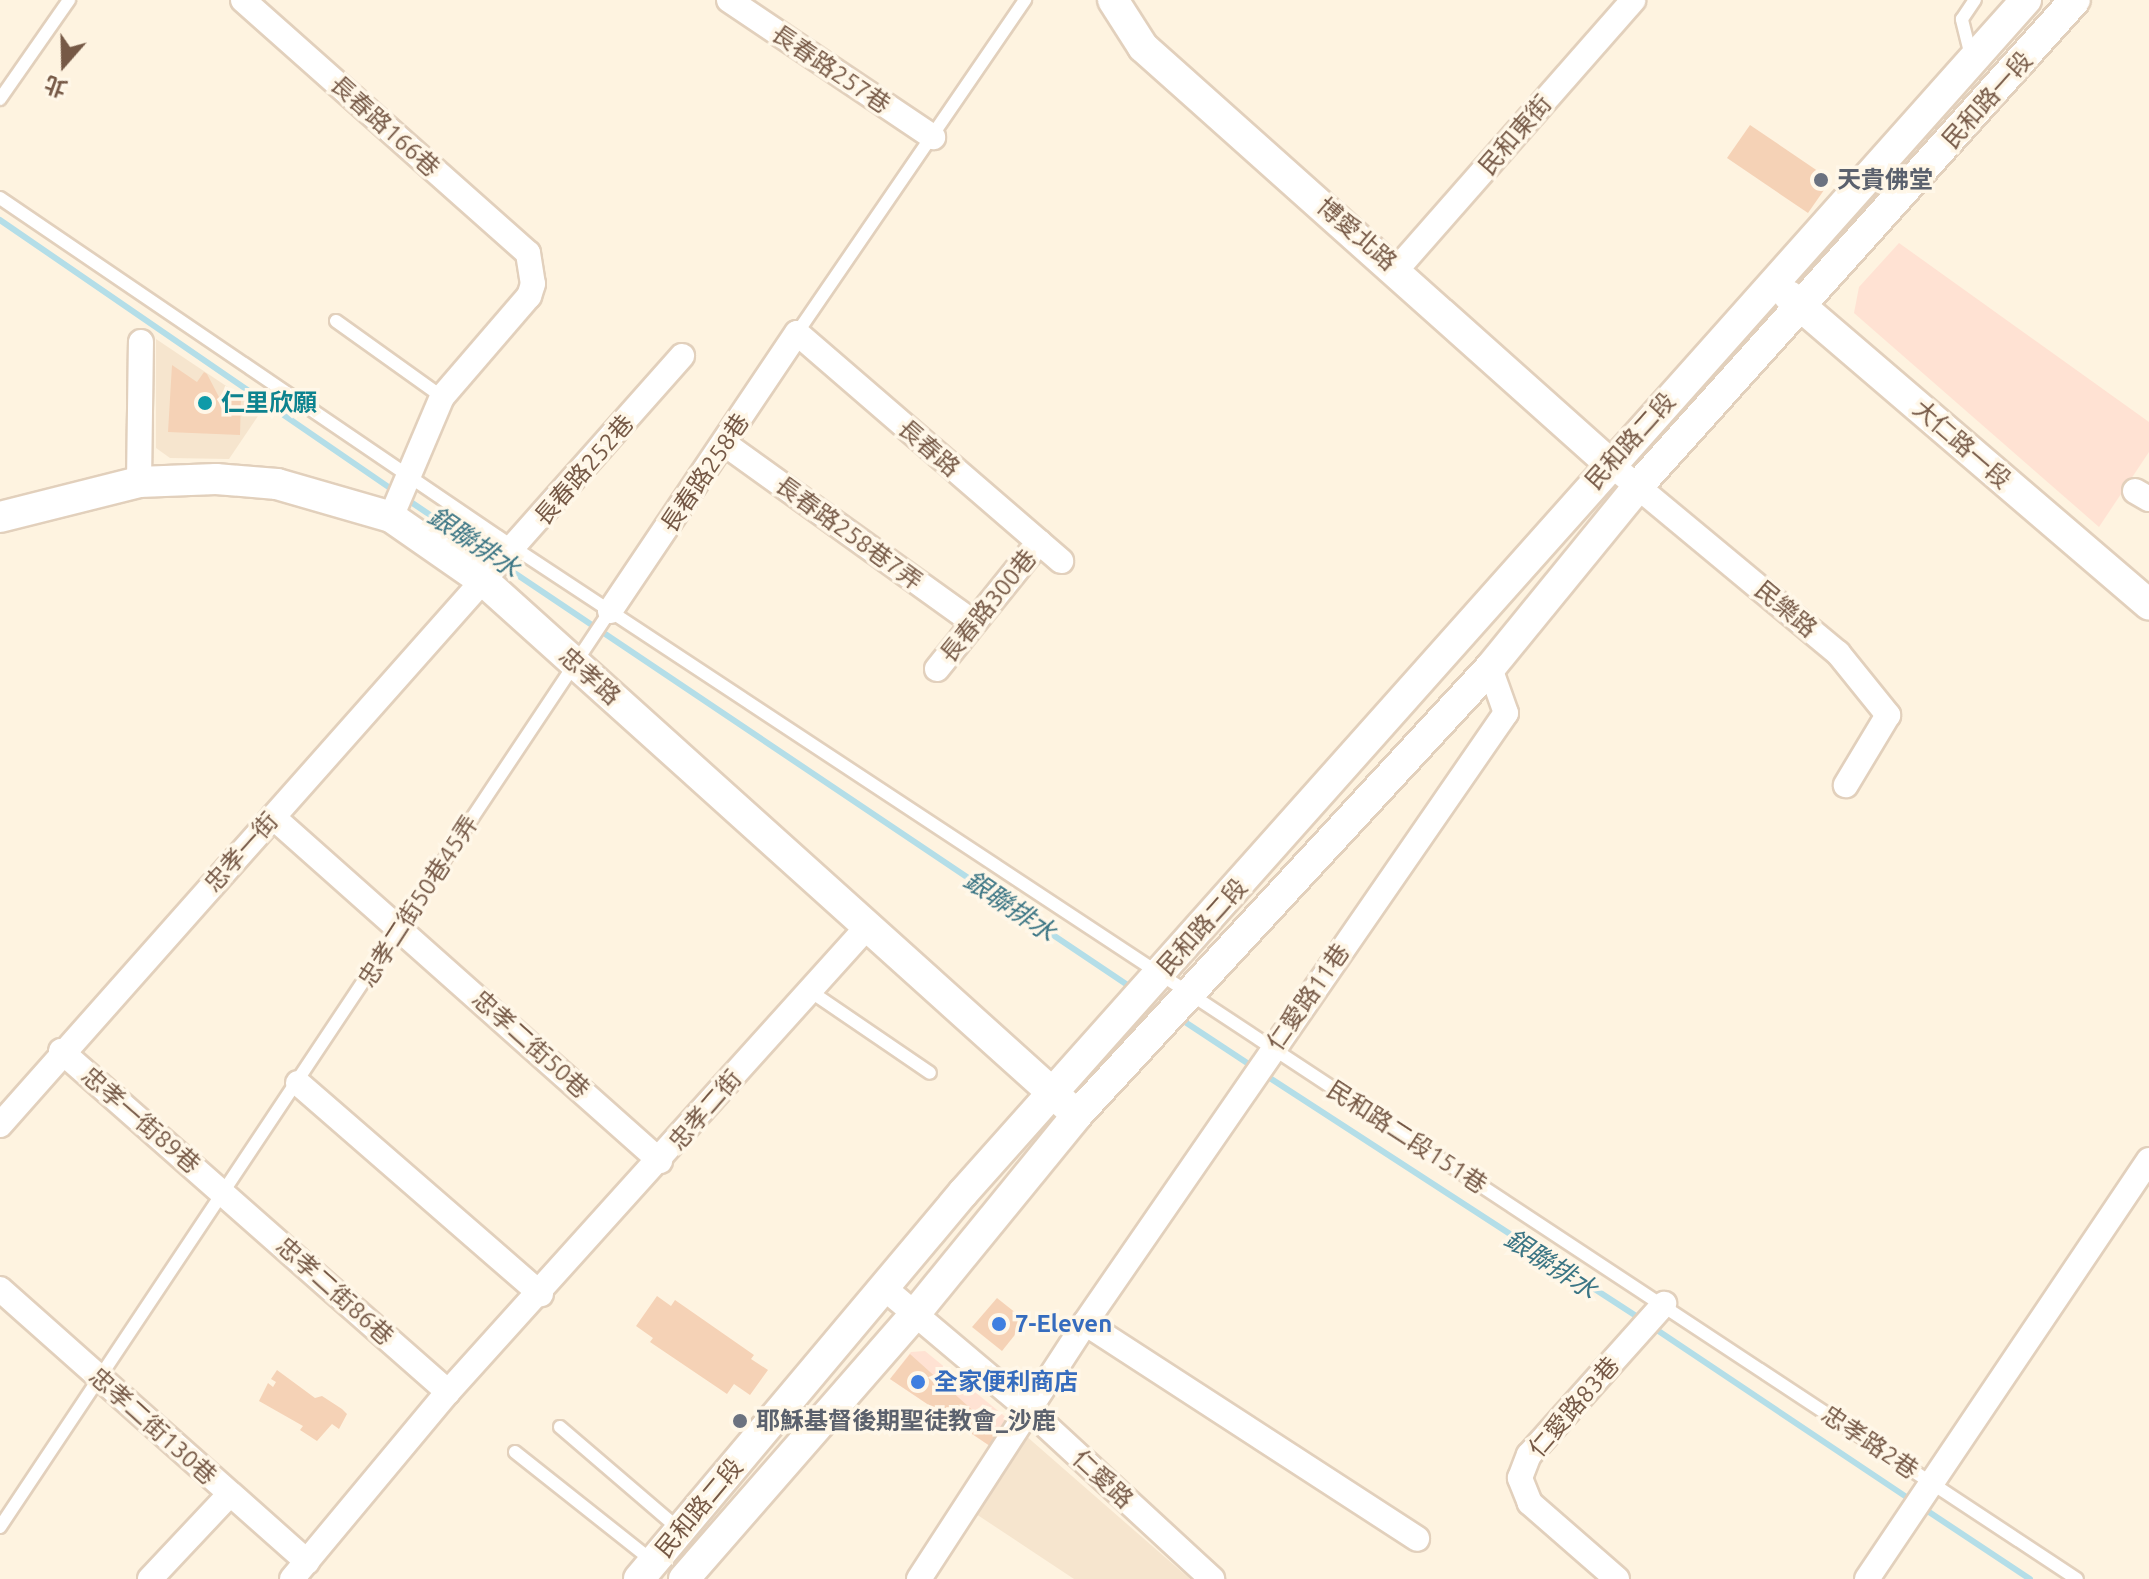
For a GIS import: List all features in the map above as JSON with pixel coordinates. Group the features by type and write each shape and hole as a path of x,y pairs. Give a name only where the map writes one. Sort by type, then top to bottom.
{"street":[{"name":"長春路166巷","path":"243,0 528,253 533,284 529,296 442,397"},
{"name":"長春路257巷","path":"729,0 933,137"},
{"name":"博愛北路","path":"1113,0 1143,47 1397,269 1609,463"},
{"name":"民和東街","path":"1397,269 1633,0"},
{"name":"民和路一段","path":"1775,284 2026,0"},
{"name":"民和路一段","path":"1802,307 2075,0"},
{"name":"大仁路一段","path":"1775,284 2149,605"},
{"name":"民和路二段","path":"646,1570 883,1287 1052,1093 1334,779 1609,463 1775,284"},
{"name":"民和路二段","path":"684,1579 914,1315 1077,1115 1192,995 1490,668 1639,485 1802,307"},
{"name":"長春路258巷","path":"610,611 797,333"},
{"name":"長春路","path":"797,333 1061,561"},
{"path":"139,482 141,342"},
{"name":"長春路252巷","path":"486,583 682,356"},
{"path":"391,517 442,397"},
{"name":"長春路258巷7弄","path":"725,444 973,622"},
{"name":"民樂路","path":"1609,463 1838,653 1888,715 1846,785"},
{"name":"忠孝路","path":"0,517 139,482 216,479 277,484 391,517 486,583 1077,1115"},
{"name":"長春路300巷","path":"937,669 1039,542"},
{"name":"忠孝一街","path":"0,1125 61,1051 486,583"},
{"name":"仁愛路11巷","path":"919,1579 1085,1323 1506,713 1490,668"},
{"path":"1334,779 1362,808"},
{"name":"忠孝二街50巷","path":"273,817 401,927 660,1161"},
{"name":"忠孝二街","path":"299,1571 448,1392 541,1294 869,925"},
{"name":"忠孝一街89巷","path":"61,1051 222,1189"},
{"path":"298,1083 541,1294"},
{"path":"1867,1579 2149,1160"},
{"name":"忠孝二街86巷","path":"222,1189 448,1392"},
{"name":"仁愛路","path":"883,1287 1030,1411 1212,1579"},
{"name":"忠孝二街130巷","path":"0,1289 229,1495 299,1571"},
{"name":"仁愛路83巷","path":"1617,1579 1530,1503 1520,1478 1529,1455 1660,1309"},
{"path":"1085,1323 1417,1539"},
{"path":"150,1579 229,1495"}],"lane":[{"path":"0,99 69,0"},
{"path":"797,333 1025,0"},
{"path":"1972,60 1962,19 1975,0"},
{"name":"民和路二段151巷","path":"0,198 516,549 1192,995 1660,1309"},
{"path":"336,321 442,397"},
{"name":"忠孝二街50巷45弄","path":"0,1527 102,1379 222,1189 298,1083 610,611"},
{"path":"810,991 930,1073"},
{"name":"忠孝路2巷","path":"1660,1309 1928,1489 2077,1579"},
{"path":"560,1427 680,1530"},
{"path":"515,1452 646,1570"}],"shaded area":[{"path":"1899,243 2149,422 2149,452 2099,527 1854,313 1859,287"},
{"path":"156,339 262,410 229,459 170,458 156,448"},
{"path":"925,1351 1008,1419 990,1446 890,1379 911,1352"},
{"path":"1022,1432 1190,1579 1074,1579 970,1510"}],"building":[{"path":"1750,125 1831,180 1808,213 1727,158"},
{"name":"仁里欣願","path":"172,365 197,382 204,372 207,374 219,397 241,398 240,435 168,432"},
{"path":"657,1296 671,1306 675,1300 754,1355 751,1359 768,1370 750,1395 734,1384 727,1394 650,1342 653,1338 636,1326"},
{"name":"7-Eleven","path":"997,1298 1026,1321 1002,1351 972,1327"},
{"name":"全家便利商店","path":"910,1354 998,1433 990,1446 890,1379"},
{"path":"277,1370 315,1398 322,1396 342,1409 347,1414 339,1429 332,1424 317,1441 300,1430 303,1426 259,1401 268,1383 273,1387 276,1382 271,1379"}],"waterway":[{"name":"銀聯排水","path":"0,220 396,492"},
{"name":"銀聯排水","path":"405,498 495,559"},
{"name":"銀聯排水","path":"504,566 1132,988"},
{"name":"銀聯排水","path":"1179,1018 1253,1067"},
{"name":"銀聯排水","path":"1262,1073 1642,1320"},
{"name":"銀聯排水","path":"1651,1326 1911,1500"},
{"name":"銀聯排水","path":"1920,1506 2030,1579"}],"place":[{"name":"天貴佛堂","path":"1821,180"},
{"name":"仁里欣願","path":"205,403"},
{"name":"7-Eleven","path":"999,1324"},
{"name":"全家便利商店","path":"918,1382"},
{"name":"耶穌基督後期聖徒教會_沙鹿","path":"740,1421"}]}
